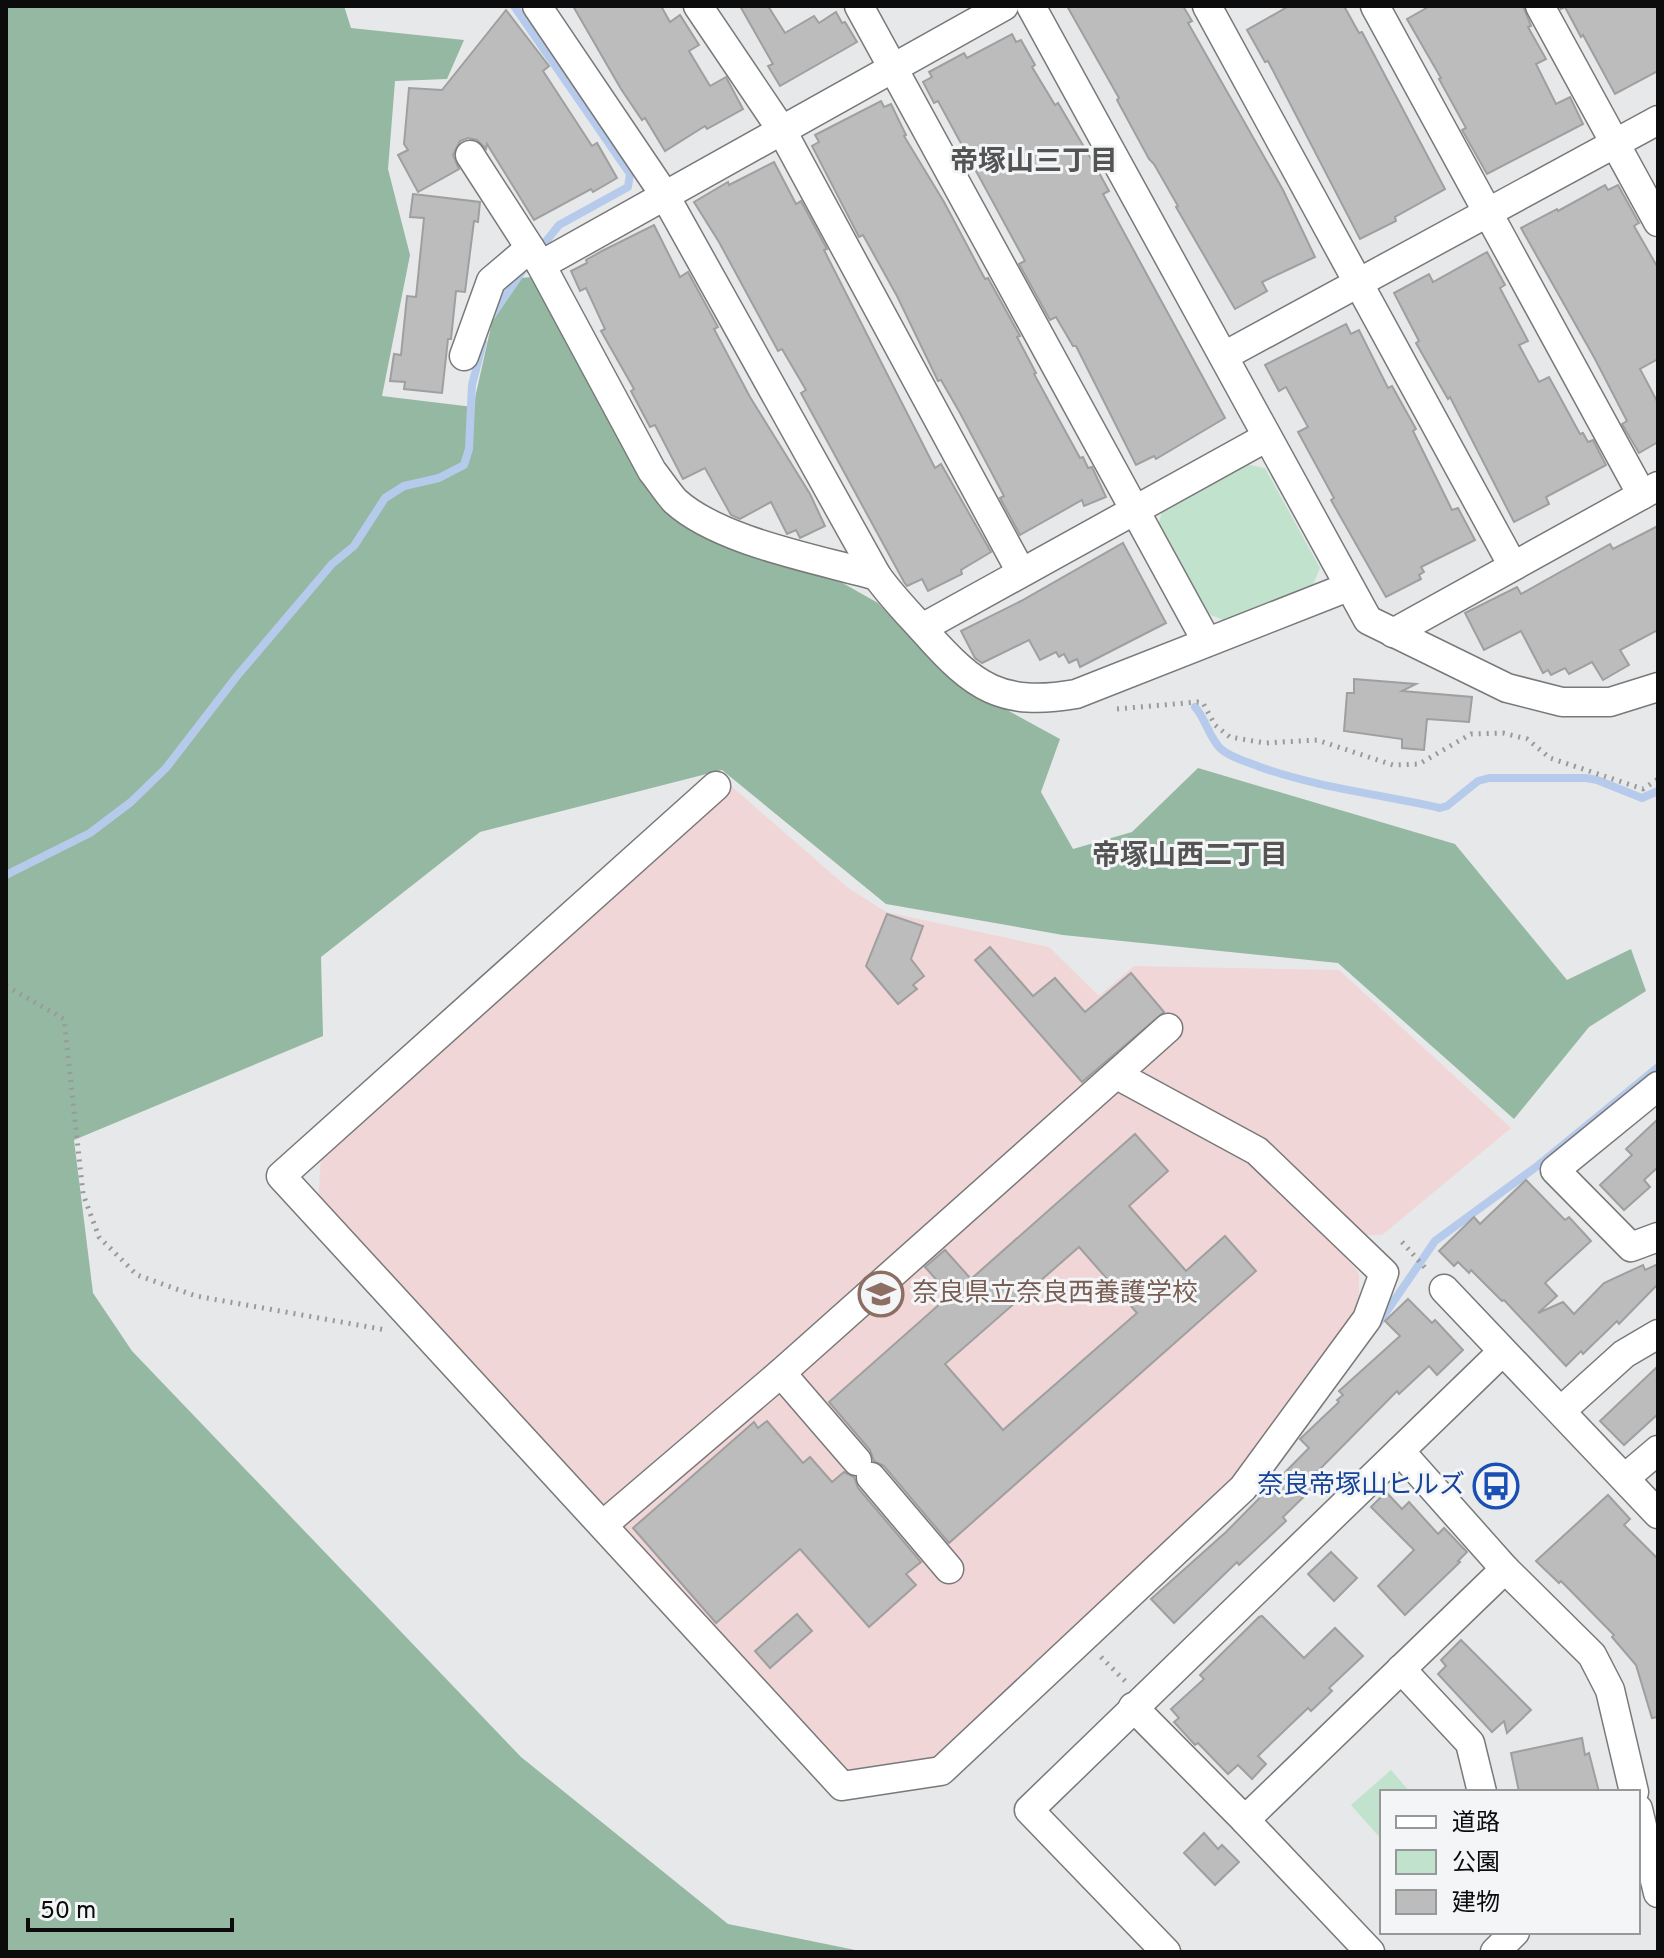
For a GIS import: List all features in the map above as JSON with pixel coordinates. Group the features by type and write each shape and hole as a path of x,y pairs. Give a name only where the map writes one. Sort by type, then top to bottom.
{"street":[{"path":"537,6 664,194 877,576 895,601 956,667 988,688 1014,697 1045,699 1076,694 1348,587"},
{"path":"698,6 781,129 1021,572"},
{"path":"859,6 1207,642"},
{"path":"464,356 491,281 535,256 664,194 1004,6"},
{"path":"1031,6 1368,620 1507,688 1562,702 1610,702 1658,687"},
{"path":"1207,6 1513,566"},
{"path":"1375,6 1488,213 1650,490 1393,633"},
{"path":"1540,6 1658,222"},
{"path":"1224,356 1658,120"},
{"path":"470,155 535,256 652,471 675,500 704,521 733,536 877,576"},
{"path":"922,628 1267,437"},
{"path":"716,786 281,1176 842,1786 941,1771 1243,1488 1367,1319 1384,1273 1257,1151 1117,1075"},
{"path":"603,1525 781,1373 1168,1028"},
{"path":"1658,1086 1555,1170 1631,1247 1658,1237"},
{"path":"1444,1289 1658,1514"},
{"path":"1562,1410 1624,1354 1658,1334"},
{"path":"1166,1952 1029,1810 1502,1352"},
{"path":"781,1373 949,1569"},
{"path":"1625,1478 1658,1450"},
{"path":"1400,1451 1505,1569 1592,1655 1610,1690 1634,1790"},
{"path":"1245,1820 1505,1569"},
{"path":"1401,1669 1470,1743 1482,1790"},
{"path":"1137,1703 1370,1952"},
{"path":"1645,1829 1658,1893"},
{"path":"1495,1952 1513,1934"}],"path":[{"path":"1112,710 1203,703 1215,725 1230,737 1265,743 1317,740 1393,765 1419,764 1471,734 1503,733 1527,739 1550,758 1643,789 1658,779"},
{"path":"6,986 64,1019 83,1194 99,1237 137,1275 196,1296 430,1338"},
{"path":"1402,1242 1444,1289"},
{"path":"1083,1639 1137,1703"}],"shaded area":[{"name":"奈良県立奈良西養護学校","path":"730,785 847,887 886,912 1049,947 1099,996 1134,966 1339,970 1511,1128 1382,1235 1356,1235 1262,1140 1157,1080 1144,1099 1255,1163 1356,1269 1359,1275 1359,1312 1232,1484 933,1766 846,1779 318,1200 322,1146"}],"green space":[{"path":"6,6 344,6 351,28 464,40 447,79 395,81 388,169 410,255 382,396 473,407 492,322 521,278 531,277 660,507 726,545 832,577 878,603 950,679 1060,739 1041,792 1073,849 1132,832 1198,768 1455,844 1567,980 1631,949 1646,991 1589,1027 1514,1119 1338,963 1063,935 886,904 722,770 480,832 321,957 323,1036 74,1140 93,1293 132,1351 521,1757 728,1924 865,1952 6,1952"},
{"path":"1245,464 1265,468 1320,568 1312,587 1226,621 1206,613 1158,526 1163,508"},
{"path":"1391,1770 1408,1790 1380,1790 1380,1838 1351,1805"}],"building":[{"path":"573,6 661,6 670,22 680,15 699,45 689,51 710,86 726,77 743,109 707,129 705,126 665,151 645,118 642,120 621,89"},
{"path":"740,6 768,6 785,33 814,16 819,23 836,12 857,42 780,86 768,66 773,64"},
{"path":"1067,6 1183,6 1192,21 1188,23 1283,190 1315,257 1262,282 1267,291 1235,309 1149,159"},
{"path":"1289,6 1344,6 1359,33 1362,32 1445,189 1395,217 1396,221 1360,239 1268,61 1265,62 1247,30"},
{"path":"1430,6 1523,6 1531,26 1528,27 1546,59 1536,64 1556,104 1570,97 1583,124 1487,174 1462,130 1466,128 1441,78 1407,19"},
{"path":"1559,6 1658,6 1658,71 1615,94 1583,35 1581,37 1565,7 1561,9"},
{"path":"506,10 549,66 543,71 592,146 597,143 617,178 534,220 487,144 486,149 477,140 468,138 460,141 453,155 459,169 418,192 398,155 408,150 404,144 409,88 442,90"},
{"path":"1012,34 1016,42 1021,40 1035,65 1032,67 1055,105 1058,103 1097,169 1109,191 1103,194 1225,418 1156,459 1154,456 1136,465 1076,346 1073,346 1056,317 1050,320 1019,264 1025,261 938,101 934,103 923,82 932,77 929,72 964,53 967,58"},
{"path":"881,101 884,107 891,104 904,136 1020,336 1017,337 1034,374 1080,458 1083,457 1088,468 1092,467 1106,497 1084,506 1082,500 1020,535 1000,498 1004,496 960,413 941,380 938,381 897,296 863,235 859,237 812,146 819,142 815,135"},
{"path":"774,162 796,204 801,201 827,249 824,250 935,468 941,464 991,552 961,570 962,574 928,591 922,579 907,586 904,582 801,393 806,390 782,349 778,351 694,202 728,182 729,185"},
{"path":"1605,185 1608,190 1618,185 1639,223 1634,226 1658,268 1658,359 1640,369 1658,403 1658,442 1639,453 1622,424 1627,421 1595,359 1521,228"},
{"path":"413,194 480,202 478,222 474,221 465,292 456,291 442,393 404,389 405,382 390,381 394,354 401,355 407,296 416,297 424,218 410,217"},
{"path":"654,225 680,277 688,272 718,327 714,329 750,397 810,494 825,526 800,538 796,530 787,534 771,502 740,519 731,515 705,468 683,479 655,425 650,427 631,391 634,389 601,331 605,329 586,288 580,291 571,271 602,251"},
{"path":"1487,252 1505,285 1500,288 1528,341 1519,345 1539,382 1549,377 1580,434 1583,433 1588,442 1593,440 1606,465 1546,497 1549,504 1514,522 1450,397 1448,399 1416,343 1419,341 1394,293 1429,274 1433,282"},
{"path":"1346,324 1351,334 1359,330 1388,388 1392,386 1416,429 1413,431 1452,510 1458,508 1475,540 1421,567 1424,572 1419,575 1421,579 1386,597 1331,500 1334,498 1298,432 1308,427 1286,387 1279,391 1265,365"},
{"path":"1658,526 1658,630 1620,650 1629,665 1603,680 1592,662 1569,674 1565,668 1551,675 1548,670 1543,673 1521,631 1484,650 1465,613 1517,587 1521,594 1610,544 1613,549"},
{"path":"1123,543 1166,623 1080,667 1077,659 1069,663 1064,654 1059,657 1056,652 1040,660 1029,640 982,663 975,658 961,631"},
{"path":"1354,679 1416,684 1402,691 1472,697 1469,722 1427,719 1424,750 1402,748 1402,739 1344,731 1347,693 1354,693"},
{"path":"887,914 923,926 911,959 924,976 913,985 917,989 898,1004 866,966"},
{"path":"990,947 1033,996 1055,978 1085,1012 1131,973 1164,1012 1082,1082 975,960"},
{"path":"1658,1119 1658,1167 1644,1180 1650,1187 1624,1210 1600,1185 1632,1155 1626,1149"},
{"path":"1135,1134 1168,1171 1129,1206 1186,1271 1225,1236 1256,1271 949,1543 884,1466 874,1461 870,1450 829,1402 950,1295 925,1267 945,1250 971,1279","holes":["1079,1247 1137,1313 1003,1430 945,1364"]},
{"path":"1526,1180 1565,1220 1569,1217 1591,1241 1545,1283 1557,1296 1538,1313 1563,1302 1574,1314 1604,1283 1643,1265 1645,1270 1658,1264 1658,1284 1619,1324 1617,1321 1566,1366 1471,1270 1469,1273 1458,1262 1454,1266 1439,1251 1474,1217 1480,1224"},
{"path":"1408,1299 1432,1323 1435,1320 1463,1350 1437,1375 1429,1366 1399,1394 1397,1391 1316,1473 1322,1479 1283,1517 1286,1521 1239,1565 1237,1562 1174,1623 1151,1599 1226,1532 1309,1448 1300,1439 1339,1402 1337,1400 1343,1395 1339,1391 1400,1336 1385,1321"},
{"path":"1658,1366 1658,1414 1624,1445 1600,1421"},
{"path":"767,1421 803,1463 810,1457 832,1482 844,1472 854,1477 858,1488 921,1562 906,1574 916,1585 869,1627 800,1549 716,1623 633,1528 754,1422 758,1428"},
{"path":"1386,1492 1402,1509 1409,1502 1438,1534 1444,1528 1467,1552 1405,1615 1378,1586 1414,1550 1371,1507"},
{"path":"1608,1495 1630,1519 1624,1525 1658,1559 1658,1717 1652,1718 1636,1665 1612,1637 1614,1635 1561,1581 1559,1583 1536,1561"},
{"path":"1331,1552 1357,1578 1334,1601 1308,1574"},
{"path":"797,1614 812,1631 770,1668 755,1651"},
{"path":"1262,1616 1304,1658 1335,1628 1363,1656 1329,1688 1332,1691 1311,1711 1308,1708 1258,1756 1266,1764 1252,1779 1238,1765 1228,1774 1174,1722 1179,1718 1171,1709 1204,1679 1200,1675"},
{"path":"1461,1640 1531,1710 1507,1733 1504,1721 1492,1732 1438,1674 1446,1666 1441,1660"},
{"path":"1582,1738 1598,1790 1519,1790 1511,1753"},
{"path":"1204,1833 1218,1849 1222,1845 1239,1862 1215,1885 1184,1853"}],"waterway":[{"path":"514,6 630,174 628,187 559,225 539,250"},
{"path":"490,318 523,270"},
{"path":"6,875 90,833 131,802 166,768 237,676 332,564 354,546 385,498 404,486 439,478 464,465 469,449 472,385 483,342"},
{"path":"1195,707 1217,745 1240,760 1327,786 1440,808 1447,806 1478,781 1489,778 1586,778 1642,798 1658,791"},
{"path":"1378,1324 1435,1241 1536,1167 1658,1067"}],"place":[{"name":"奈良県立奈良西養護学校","path":"881,1294"},
{"name":"奈良帝塚山ヒルズ","path":"1496,1486"}],"district":[{"name":"帝塚山三丁目","path":"1034,163"},
{"name":"帝塚山西二丁目","path":"1190,857"}]}
